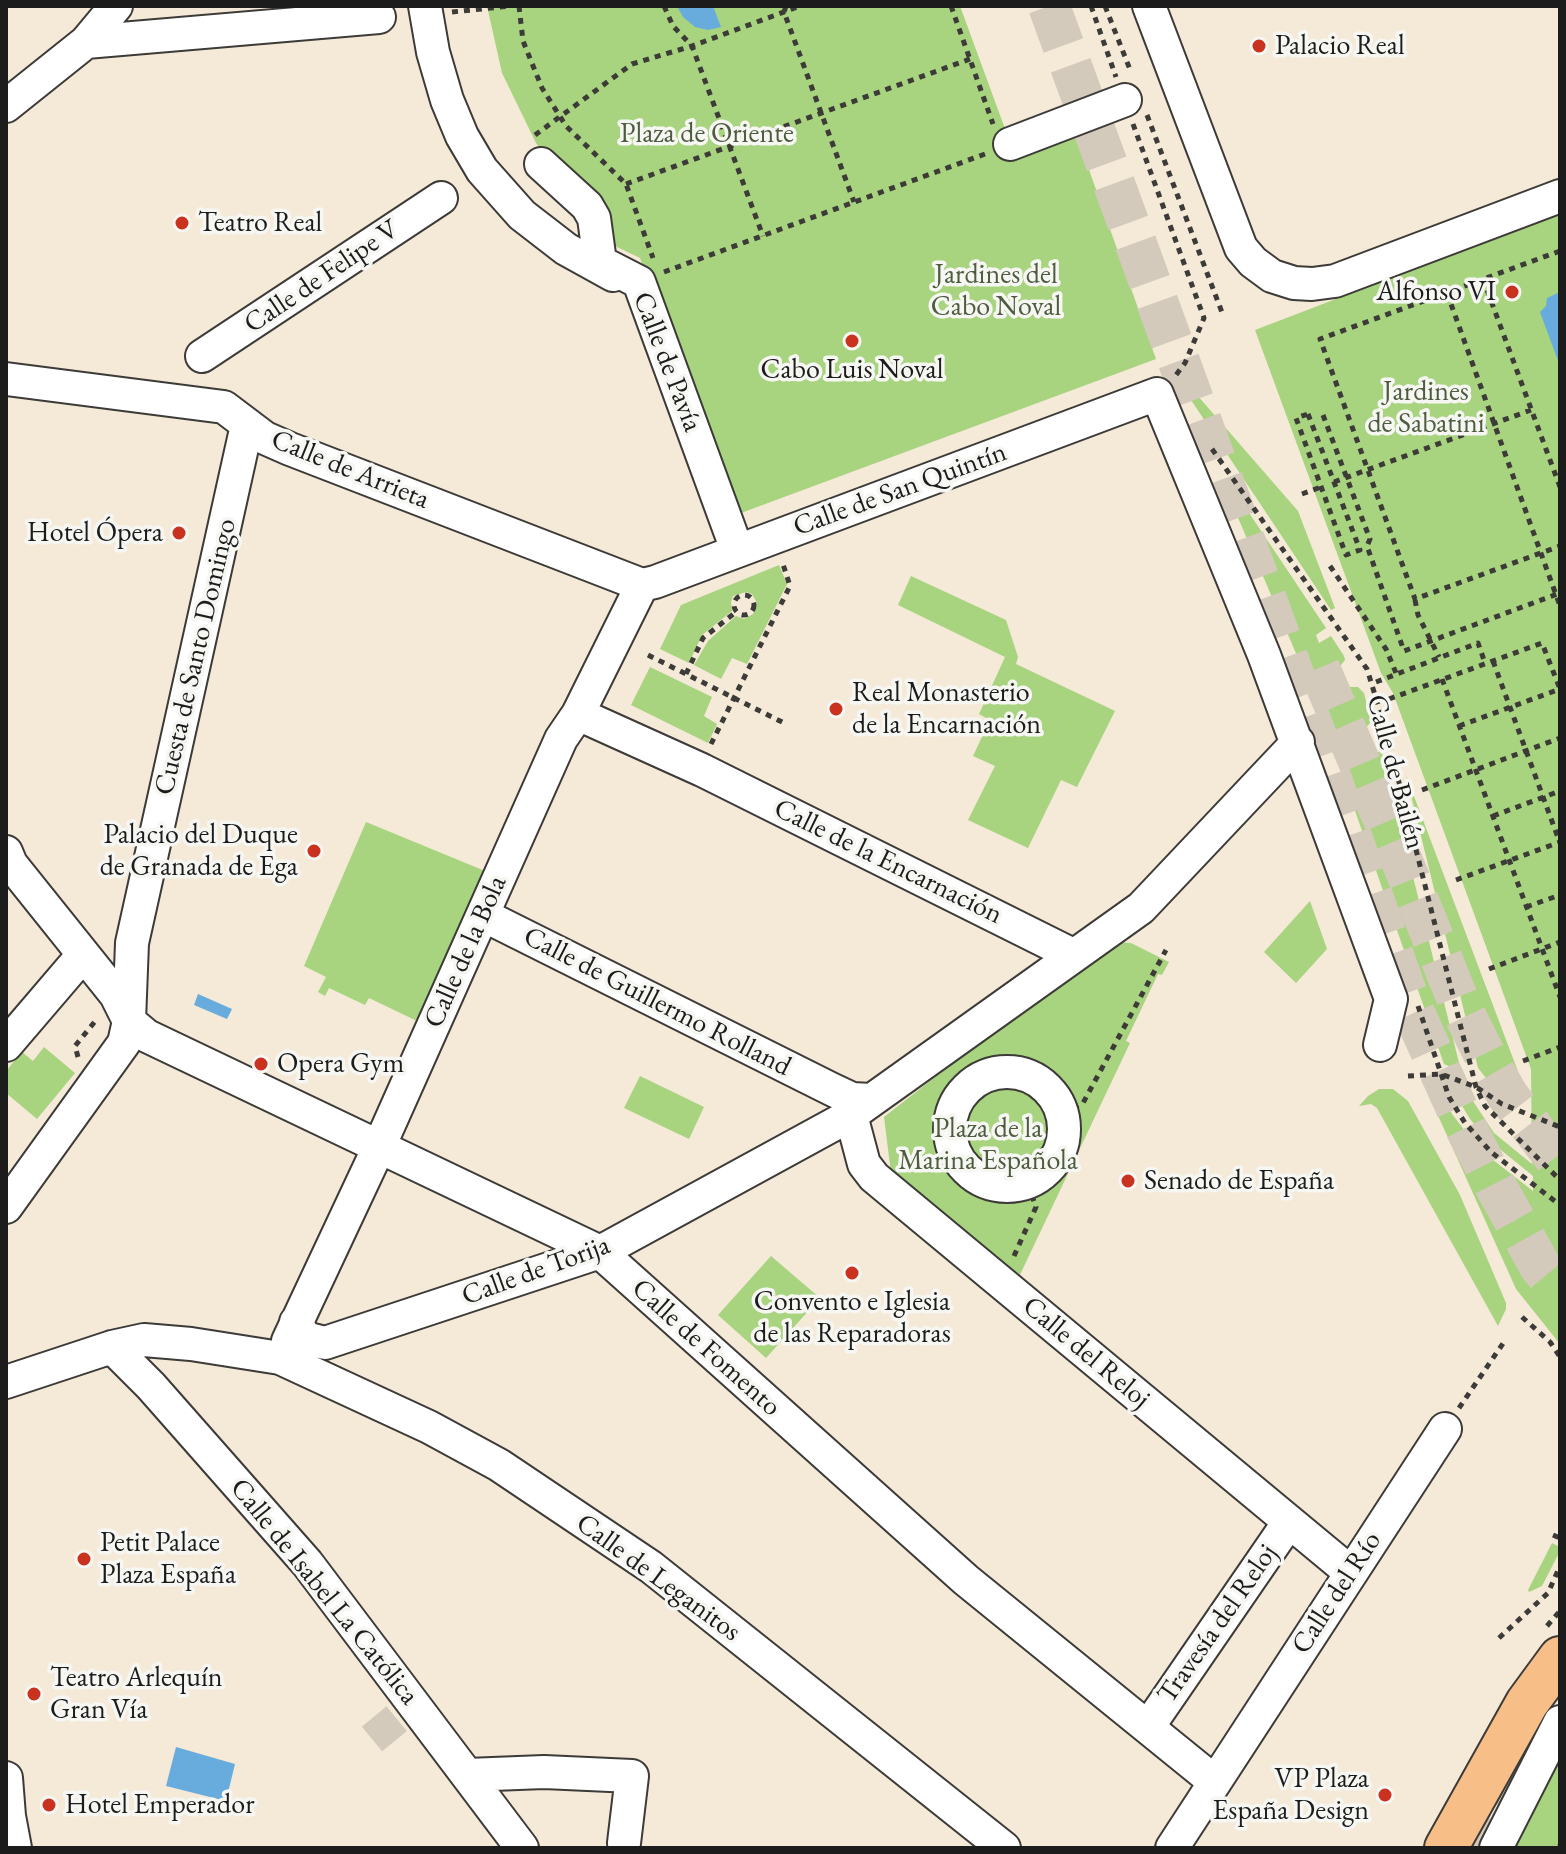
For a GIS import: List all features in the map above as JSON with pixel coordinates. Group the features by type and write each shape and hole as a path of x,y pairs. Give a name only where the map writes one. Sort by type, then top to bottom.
{"main road":[{"path":"1446,1848 1527,1703 1560,1658"}],"street":[{"path":"6,106 86,42 116,6"},
{"path":"425,6 433,52 447,100 462,136 482,170 522,215 566,249 631,284 649,278"},
{"path":"1149,6 1241,248 1272,276 1294,283 1335,281 1560,196"},
{"path":"86,42 379,17"},
{"path":"1006,146 1135,96"},
{"name":"Calle de Pavía","path":"537,150 594,218 600,262 649,278 737,550"},
{"name":"Calle de Felipe V","path":"202,356 441,198"},
{"name":"Calle de Arrieta","path":"6,379 224,407 265,438 290,449 642,585"},
{"path":"1166,385 1391,999 1380,1045"},
{"name":"Calle de San Quintín","path":"642,585 1166,385"},
{"name":"Cuesta de Santo Domingo","path":"114,1018 247,425"},
{"name":"Calle de la Bola","path":"280,1358 379,1147 561,739 578,714 642,585"},
{"name":"Calle de la Encarnación","path":"578,714 700,769 1073,955"},
{"path":"849,1115 1141,908 1298,742"},
{"path":"6,852 11,864 116,995 114,1018 124,1043 6,1207"},
{"name":"Calle de Guillermo Rolland","path":"483,915 831,1089 834,1116 849,1115"},
{"path":"6,1045 83,955"},
{"name":"Calle de Fomento","path":"114,1018 600,1252 966,1580 1215,1782"},
{"path":"978,1026 1002,1056 1004,1072"},
{"path":"1004,1072 1023,1074 1040,1082 1054,1096 1065,1130 1062,1147 1041,1176 1008,1187 990,1184 974,1176 962,1164 953,1149 951,1123 960,1098 972,1085 987,1076 1004,1072"},
{"name":"Calle de Torija","path":"325,1343 600,1252 849,1115"},
{"name":"Calle del Reloj","path":"849,1115 864,1164 874,1177 1350,1572"},
{"path":"296,1322 305,1338 325,1343 316,1375"},
{"name":"Calle de Leganitos","path":"6,1382 112,1347 144,1340 280,1358 468,1446 651,1567 1004,1848"},
{"name":"Calle de Isabel La Católica","path":"112,1347 151,1386 307,1563 408,1709 467,1775 522,1848"},
{"name":"Calle del Río","path":"1172,1848 1445,1429"},
{"name":"Travesía del Reloj","path":"1148,1727 1289,1522"},
{"path":"1516,1770 1560,1688"},
{"path":"1496,1848 1560,1722"},
{"path":"467,1775 544,1772 632,1776 624,1843"},
{"path":"6,1778 15,1848"}],"path":[{"path":"502,7 510,6"},
{"path":"519,6 523,41 533,69 560,118 626,184 649,278 1006,146 951,6"},
{"path":"664,6 673,26 692,46 763,236"},
{"path":"537,150 560,118 632,64 692,46 800,6"},
{"path":"1091,6 1135,96 1223,315"},
{"path":"1105,6 1204,318 1185,363 1166,385"},
{"path":"785,9 854,202"},
{"path":"626,184 970,59"},
{"path":"1439,657 1421,623 1320,339 1560,251"},
{"path":"1483,279 1560,487"},
{"path":"1447,293 1560,606"},
{"path":"1334,482 1531,410"},
{"path":"1308,414 1360,550 1346,555 1321,487 1296,418 1308,414"},
{"path":"1323,415 1370,539 1367,546 1404,651 1558,594"},
{"name":"Calle de Bailén","path":"1204,439 1367,669 1389,742 1476,1087 1485,1106 1560,1180"},
{"path":"1302,494 1321,487"},
{"path":"1415,599 1560,546"},
{"path":"700,769 790,586 781,557"},
{"path":"1330,566 1386,649 1396,673"},
{"path":"748,596 752,600 751,612 744,615 736,612 734,602 738,597 748,596"},
{"path":"686,674 703,638 736,612"},
{"path":"1376,682 1478,643 1485,663"},
{"path":"1389,699 1542,643 1560,689 1459,726"},
{"path":"648,655 784,723"},
{"path":"1456,880 1560,843 1493,661"},
{"path":"1442,679 1560,996"},
{"path":"1422,790 1560,738"},
{"path":"1493,816 1560,791"},
{"path":"1526,907 1560,895"},
{"path":"1489,969 1560,942"},
{"path":"1062,1113 1083,1103 1166,950"},
{"path":"75,1046 114,1018"},
{"path":"1523,1061 1560,1047"},
{"path":"1408,1076 1441,1074 1476,1087 1502,1104 1560,1127"},
{"path":"1000,1281 1036,1207 1027,1182"},
{"path":"1522,1317 1550,1342 1560,1357"},
{"path":"1445,1429 1506,1339"},
{"path":"1553,1535 1560,1538"},
{"path":"1499,1638 1548,1593 1560,1566"}],"green space":[{"name":"Plaza de Oriente","path":"487,6 960,6 1015,156 1076,133 1156,359 741,513 640,258 613,245 536,143 502,73"},
{"name":"Jardines de Sabatini","path":"1560,213 1560,1344 1516,1289 1427,1091 1428,1085 1436,1084 1452,1114 1479,1149 1533,1191 1533,1176 1485,1137 1453,1091 1471,1098 1494,1133 1532,1164 1531,1069 1255,330"},
{"path":"1193,393 1298,511 1335,608 1331,610 1191,400"},
{"path":"1227,480 1326,628 1316,635 1319,643 1331,636 1344,656 1345,660 1333,675 1338,687 1358,687 1364,693 1371,722 1357,737 1362,750 1383,755 1459,1063 1456,1069 1444,1064 1347,788 1295,651 1224,485"},
{"path":"779,565 787,584 747,664 732,658 721,679 694,665 708,641 736,616 744,619 753,614 757,603 752,594 746,592 733,596 732,611 702,635 689,663 660,649 681,605"},
{"path":"911,576 1006,620 1018,657 1016,664 1115,711 1077,787 1061,780 1028,848 968,820 995,766 973,756 990,720 979,714 1005,657 898,605"},
{"path":"650,667 712,697 704,716 717,724 708,743 631,705"},
{"path":"1406,775 1525,1090 1522,1096 1490,1083 1478,1068"},
{"path":"366,822 485,871 417,1021 369,998 365,1005 329,988 325,996 318,992 326,977 304,966"},
{"path":"1310,901 1327,949 1296,983 1264,952"},
{"name":"Plaza de la Marina Española","path":"1116,942 1131,943 1169,962 1162,975 1158,974 1126,1041 1130,1043 1017,1281 891,1173 884,1117 1100,948"},
{"path":"44,1047 75,1073 37,1119 6,1093 6,1071 22,1052 33,1061"},
{"path":"640,1076 704,1107 689,1139 624,1108"},
{"path":"1379,1089 1393,1089 1408,1101 1460,1195 1506,1303 1498,1326 1377,1108 1371,1104 1359,1106"},
{"path":"771,1256 820,1298 766,1358 718,1315"},
{"path":"1552,1543 1560,1547 1560,1551 1542,1586 1529,1592 1528,1590"},
{"path":"1560,1746 1560,1848 1505,1848"}],"water":[{"path":"677,6 713,6 721,27 708,30 695,27 683,17"},
{"path":"1560,292 1560,366 1540,312 1546,306 1547,298"},
{"path":"198,994 232,1009 227,1019 194,1005"},
{"path":"176,1747 235,1764 226,1801 166,1786"}],"tunnel":[{"path":"1049,6 1314,731 1410,1004 1495,1185 1540,1266 1560,1290"},
{"path":"1319,668 1460,1005 1508,1096 1560,1164"},
{"path":"372,1739 401,1715"},
{"path":"1477,1848 1516,1770"}],"place":[{"name":"Palacio Real","path":"1259,46"},
{"name":"Teatro Real","path":"182,223"},
{"name":"Alfonso VI","path":"1512,292"},
{"name":"Cabo Luis Noval","path":"852,341"},
{"name":"Hotel Ópera","path":"179,533"},
{"name":"Real Monasterio de la Encarnación","path":"836,709"},
{"name":"Palacio del Duque de Granada de Ega","path":"314,851"},
{"name":"Opera Gym","path":"261,1064"},
{"name":"Senado de España","path":"1128,1181"},
{"name":"Convento e Iglesia de las Reparadoras","path":"852,1273"},
{"name":"Petit Palace Plaza España","path":"84,1559"},
{"name":"Teatro Arlequín Gran Vía","path":"34,1694"},
{"name":"VP Plaza España Design","path":"1385,1795"},
{"name":"Hotel Emperador","path":"49,1805"}],"park label":[{"name":"Jardines del Cabo Noval","path":"996,291"}]}
